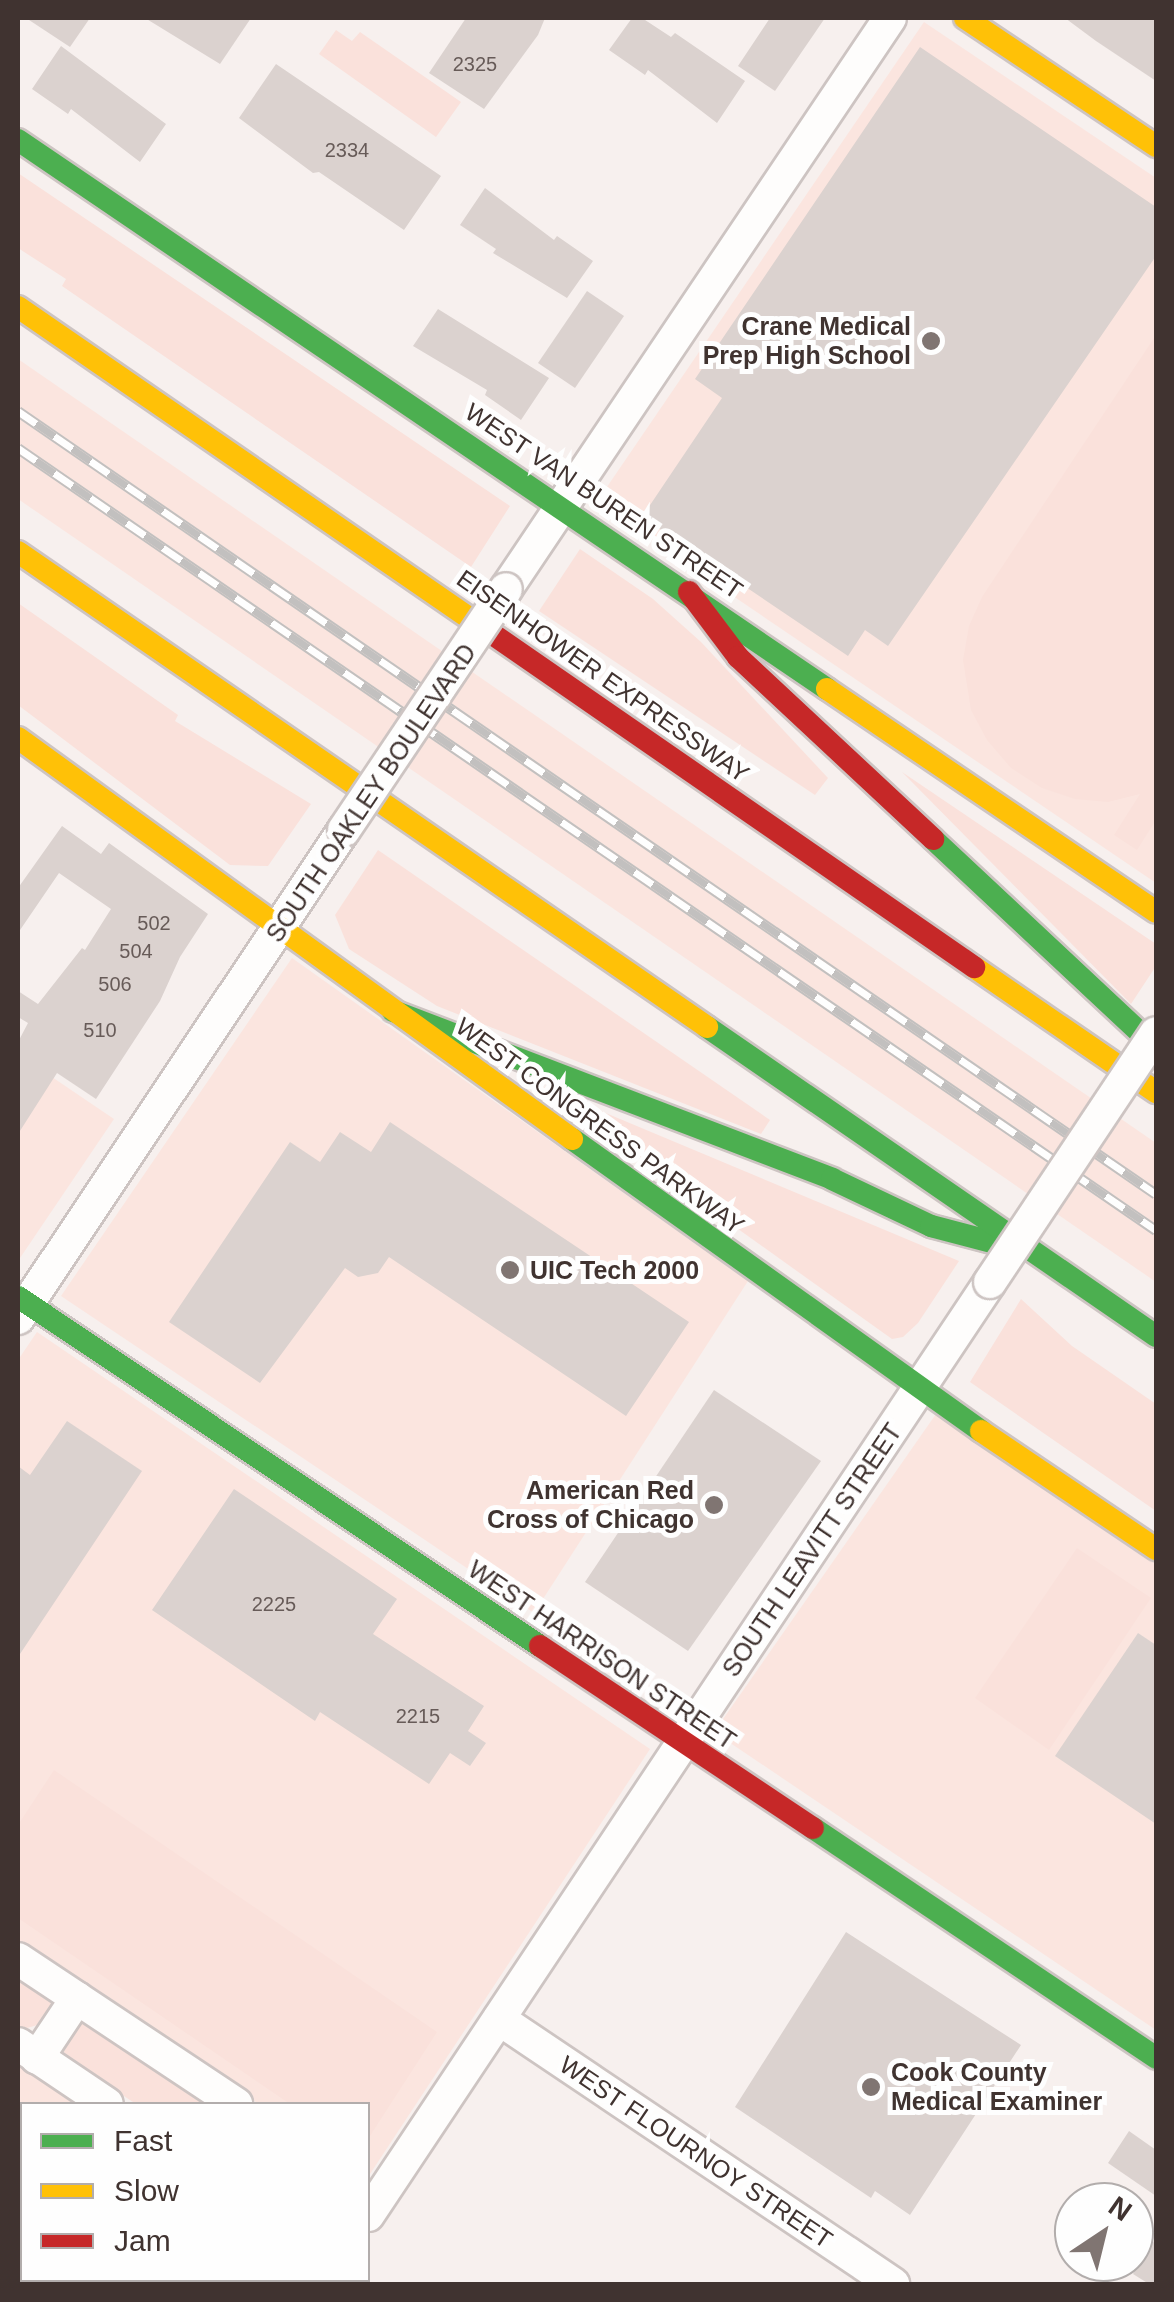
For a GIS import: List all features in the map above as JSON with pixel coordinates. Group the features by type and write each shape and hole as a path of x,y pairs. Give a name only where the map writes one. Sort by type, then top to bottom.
{"main road":[{"path":"965,18 1156,146"},
{"name":"WEST VAN BUREN STREET","path":"18,140 1156,912"},
{"name":"EISENHOWER EXPRESSWAY","path":"18,308 1156,1092"},
{"path":"18,552 1156,1336"},
{"path":"689,592 738,657 1156,1048"},
{"name":"WEST CONGRESS PARKWAY","path":"18,738 918,1390 1156,1549"},
{"path":"393,1010 832,1178 932,1226 1036,1253"},
{"name":"WEST HARRISON STREET","path":"21,1306 1156,2058"}],"street":[{"name":"SOUTH OAKLEY BOULEVARD","path":"21,1306 280,928 890,18"},
{"name":"SOUTH LEAVITT STREET","path":"371,2203 499,2019 1156,1034"},
{"path":"18,1959 233,2102"},
{"path":"77,1998 28,2051 104,2102"},
{"name":"WEST FLOURNOY STREET","path":"499,2019 893,2284"}],"shaded area":[{"name":"Crane Medical Prep High School","path":"924,22 1156,178 1156,883 596,503"},
{"path":"336,30 352,41 360,32 461,102 436,137 319,54"},
{"path":"18,173 510,506 471,567 62,286 66,279 18,248"},
{"path":"1156,335 1156,820 1137,850 1114,835 1140,794 1108,802 1075,799 1042,788 1011,768 987,740 971,710 963,660 969,626 982,597"},
{"path":"18,359 1156,1143 1156,1282 18,499"},
{"path":"580,549 653,599 701,642 828,778 815,795 539,611"},
{"path":"18,603 178,715 175,721 311,804 268,866 230,865 18,705"},
{"path":"902,772 1156,944 1156,966 1131,1004"},
{"path":"378,850 770,1120 761,1134 437,1006 349,949 335,915"},
{"path":"292,958 748,1281 534,1613 61,1296"},
{"path":"18,1054 114,1119 18,1261"},
{"path":"534,1083 959,1261 918,1323 903,1337 892,1339"},
{"path":"1021,1299 1072,1346 1156,1404 1156,1511 970,1382"},
{"path":"37,1332 650,1749 370,2174 370,2102 256,2102 18,1942 18,1360"},
{"path":"936,1414 1156,1562 1156,2030 714,1732"},
{"path":"1077,1548 1151,1598 1049,1750 975,1698"},
{"path":"54,1770 437,2032 370,2136 370,2102 287,2102 18,1918 18,1825"},
{"path":"26,1981 50,1997 51,2005 41,2024 27,2028 18,2026 18,1983"},
{"path":"79,2020 94,2021 217,2102 133,2102 68,2059 61,2047"},
{"path":"18,2063 74,2102 20,2102 20,2282 289,2282 287,2284 18,2284"}],"building":[{"path":"26,18 90,18 70,47"},
{"path":"145,18 251,18 220,64"},
{"path":"466,18 545,18 538,35 484,109 429,73"},
{"path":"632,18 642,18 671,37 675,33 745,81 717,123 648,70 645,75 609,50"},
{"path":"770,18 825,18 775,91 738,66"},
{"path":"1065,18 1156,18 1156,81 1096,41"},
{"path":"61,46 166,124 140,162 71,109 68,114 32,89"},
{"path":"920,47 1156,207 1156,256 888,646 865,630 848,656 642,517 722,398 695,379"},
{"path":"276,64 441,176 404,230 319,172 313,173 239,118"},
{"path":"485,188 554,240 557,236 593,261 567,298 493,253 496,249 460,225"},
{"path":"587,291 624,316 575,388 538,363"},
{"path":"438,309 549,378 521,420 485,395 487,390 413,346"},
{"path":"62,826 101,854 109,843 208,914 180,957 160,1001 96,1099 57,1073 18,1134 18,1042 28,1023 18,1017 18,991 38,1004 82,948 85,950 111,909 59,873 18,933 18,888"},
{"name":"UIC Tech 2000","path":"390,1122 689,1322 626,1416 389,1257 378,1273 358,1277 345,1268 260,1383 169,1322 290,1142 320,1162 340,1132 371,1152"},
{"name":"American Red Cross of Chicago","path":"714,1390 821,1461 688,1651 585,1582"},
{"path":"67,1421 142,1471 18,1657 18,1466 30,1475"},
{"path":"234,1489 397,1599 373,1634 484,1706 468,1731 486,1743 470,1766 450,1753 429,1784 320,1712 315,1721 152,1610"},
{"path":"1138,1633 1156,1645 1156,1824 1055,1756"},
{"name":"Cook County Medical Examiner","path":"846,1932 1021,2045 910,2215 875,2191 871,2198 735,2107"},
{"path":"1129,2131 1156,2150 1156,2196 1154,2182 1136,2182 1108,2163"},
{"path":"1156,2238 1156,2284 1149,2284 1146,2282 1154,2282"}],"railway":[{"path":"18,411 1156,1194"},
{"path":"18,448 1156,1230"}],"traffic: fast":[{"path":"18,140 827,689"},
{"path":"933,839 1156,1048"},
{"path":"393,1011 832,1179 931,1226 996,1243"},
{"path":"707,1027 1156,1336"},
{"path":"572,1139 981,1431"},
{"path":"18,1297 540,1646"},
{"path":"813,1828 1156,2058"}],"traffic: slow":[{"path":"965,18 1156,146"},
{"path":"18,307 475,622"},
{"path":"18,552 707,1027"},
{"path":"827,689 1156,912"},
{"path":"18,738 572,1139"},
{"path":"974,967 1156,1092"},
{"path":"981,1431 1156,1549"}],"traffic: jam":[{"path":"689,592 738,657 933,839"},
{"path":"475,622 974,967"},
{"path":"540,1646 813,1828"}],"place":[{"name":"Crane Medical Prep High School","path":"931,341"},
{"name":"UIC Tech 2000","path":"510,1270"},
{"name":"American Red Cross of Chicago","path":"714,1505"},
{"name":"Cook County Medical Examiner","path":"871,2087"}]}
